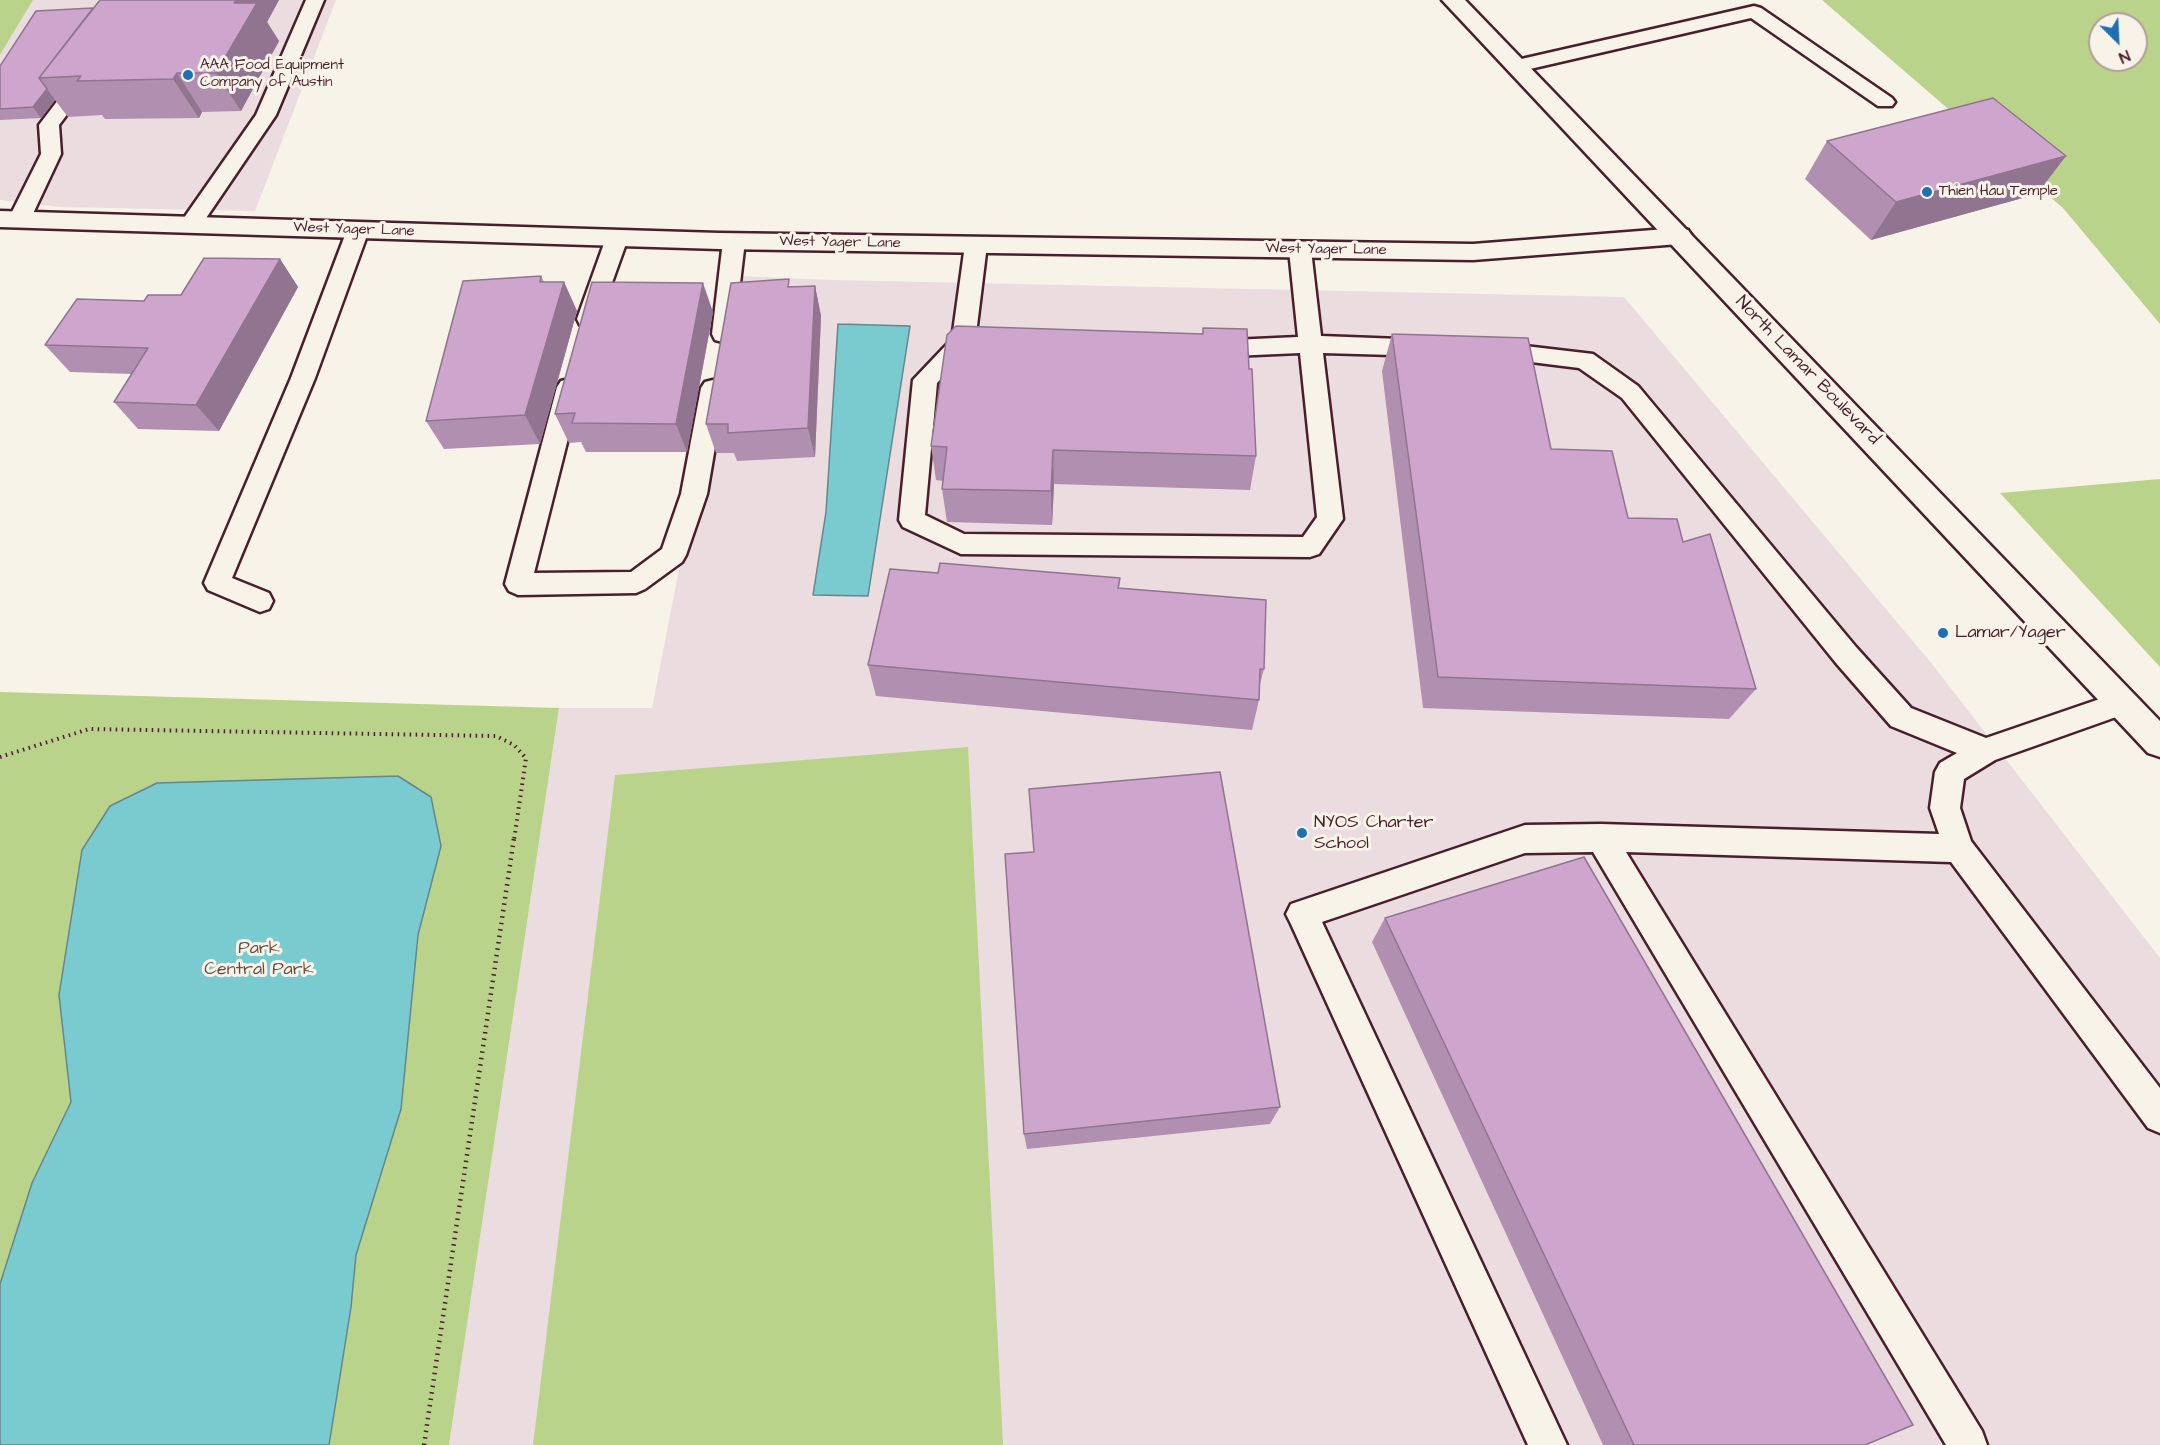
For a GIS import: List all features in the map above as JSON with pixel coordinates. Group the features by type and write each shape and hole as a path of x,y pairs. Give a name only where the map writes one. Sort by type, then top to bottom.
{"main road":[{"name":"North Lamar Boulevard","path":"1453,0 2160,743"},
{"name":"West Yager Lane","path":"10,220 734,241 1473,252 1679,236"}],"lane":[{"path":"190,225 266,115 315,0"},
{"path":"1516,66 1754,12 1885,102"},
{"path":"10,220 51,154 49,125 96,63"},
{"path":"260,601 217,583 303,378 358,230"},
{"path":"617,238 577,356 518,584 636,582 674,555 694,494 718,364 734,241"},
{"path":"976,245 975,343 925,380 912,520 961,544 1310,548 1330,519 1300,250"},
{"path":"1192,350 1310,344 1519,351 1585,360 1630,392 1846,655 1901,717 1985,752"},
{"path":"2122,703 1985,752 1950,772 1945,807 1959,848 2160,1116"},
{"path":"1548,1445 1302,914 1525,839 1601,838 1959,848"},
{"path":"1601,838 1968,1445"}],"path":[{"path":"0,757 89,729 496,736 514,745 526,758 424,1445"}],"shaded area":[{"name":"AAA Food Equipment Company of Austin","path":"33,0 336,0 255,211 60,207 0,200 0,55"},
{"name":"NYOS Charter School","path":"736,276 1624,297 1932,664 2160,958 2160,1445 449,1445 559,708 652,708"}],"green space":[{"path":"0,0 33,0 0,55"},
{"path":"1822,0 2160,0 2160,324 2063,208"},
{"path":"2160,479 2160,667 2000,493"},
{"name":"Park Central Park","path":"0,692 559,708 449,1445 0,1445"},
{"path":"968,747 1003,1445 533,1445 615,775"}],"water":[{"path":"838,324 910,326 868,596 813,595 826,512"},
{"name":"Park Central Park","path":"398,776 431,797 441,846 418,935 401,1109 356,1255 351,1307 329,1445 0,1445 0,1284 32,1183 71,1102 59,995 82,850 110,806 157,783"}],"building":[{"path":"100,0 236,0 234,3 257,3 216,73 177,73 173,79 77,81 81,76 39,78"},
{"path":"93,8 39,78 47,89 33,107 0,109 0,66 36,11"},
{"path":"1993,98 2066,156 1896,202 1827,141"},
{"path":"204,258 280,259 196,405 114,402 148,348 45,345 77,299 144,301 148,295 181,295"},
{"path":"541,276 540,282 564,282 525,415 426,421 463,281"},
{"path":"789,279 788,287 815,286 808,428 728,433 728,424 706,424 731,283"},
{"path":"592,282 703,283 676,424 572,423 575,413 555,414"},
{"path":"956,326 1203,334 1203,328 1247,329 1249,369 1252,369 1256,456 1053,450 1051,491 942,489 947,447 931,446 947,335"},
{"path":"1392,334 1528,338 1551,449 1612,451 1628,518 1677,519 1683,542 1710,534 1756,689 1438,677"},
{"path":"940,563 1120,578 1118,588 1266,600 1264,669 1260,669 1259,700 868,665 890,569 938,573"},
{"path":"1220,772 1280,1107 1024,1134 1005,854 1034,852 1029,789"},
{"path":"1584,857 1913,1425 1865,1445 1634,1445 1385,918"}],"place":[{"name":"AAA Food Equipment Company of Austin","path":"188,75"},
{"name":"Thien Hau Temple","path":"1927,192"},
{"name":"Lamar/Yager","path":"1943,633"},
{"name":"NYOS Charter School","path":"1302,833"}]}
